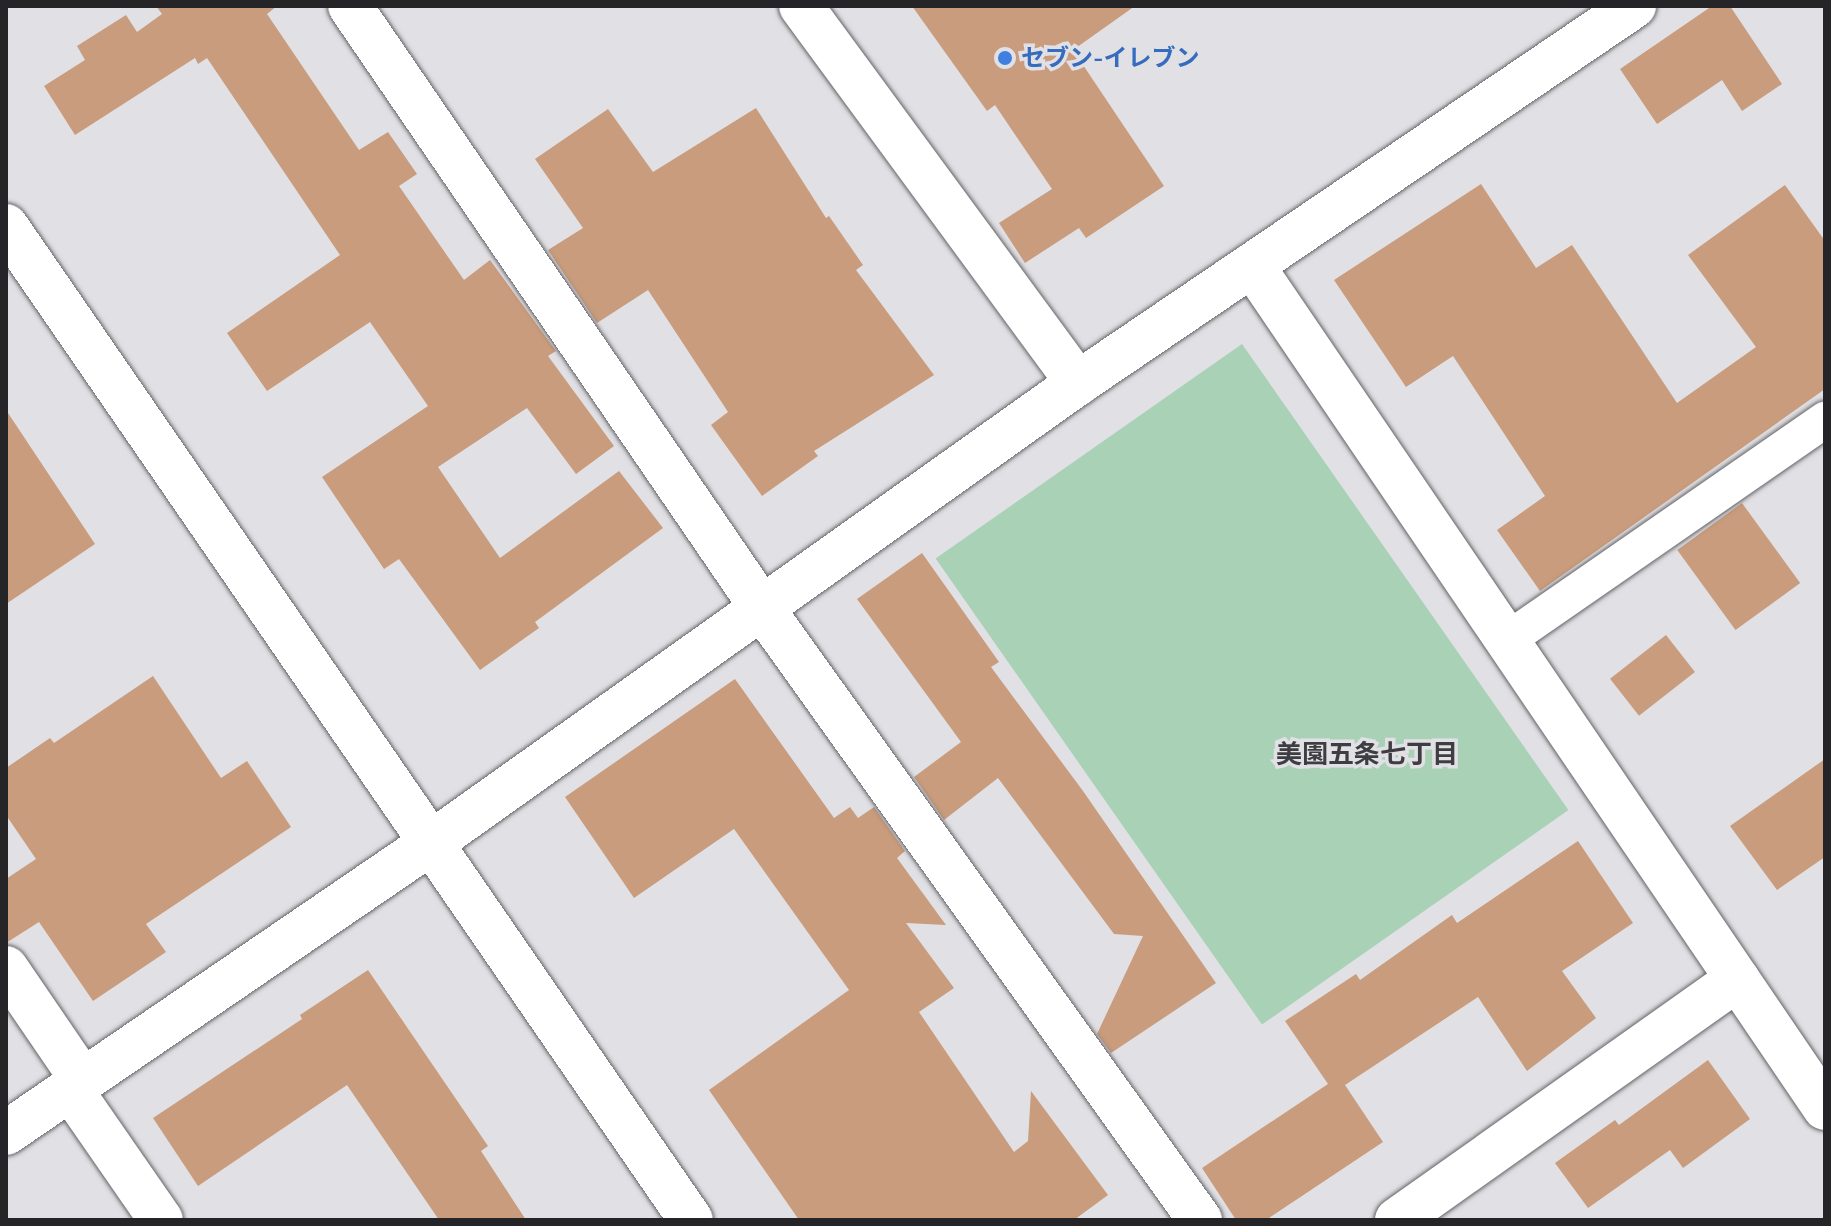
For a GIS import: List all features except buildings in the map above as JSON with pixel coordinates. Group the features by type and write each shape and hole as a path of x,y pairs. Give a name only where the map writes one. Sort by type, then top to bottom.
{"street":[{"path":"350,6 762,608 1200,1220"},
{"path":"801,6 1078,383"},
{"path":"6,1133 431,843 1078,383 1634,6"},
{"path":"6,226 691,1220"},
{"path":"1252,265 1825,1108"},
{"path":"6,968 161,1220"},
{"path":"1397,1220 1737,979"}],"lane":[{"path":"1507,640 1825,420"}],"green space":[{"path":"1242,344 1568,810 1262,1025 936,559"}],"place":[{"name":"セブン-イレブン","path":"1005,58"}],"district":[{"name":"美園五条七丁目","path":"1367,754"}]}
